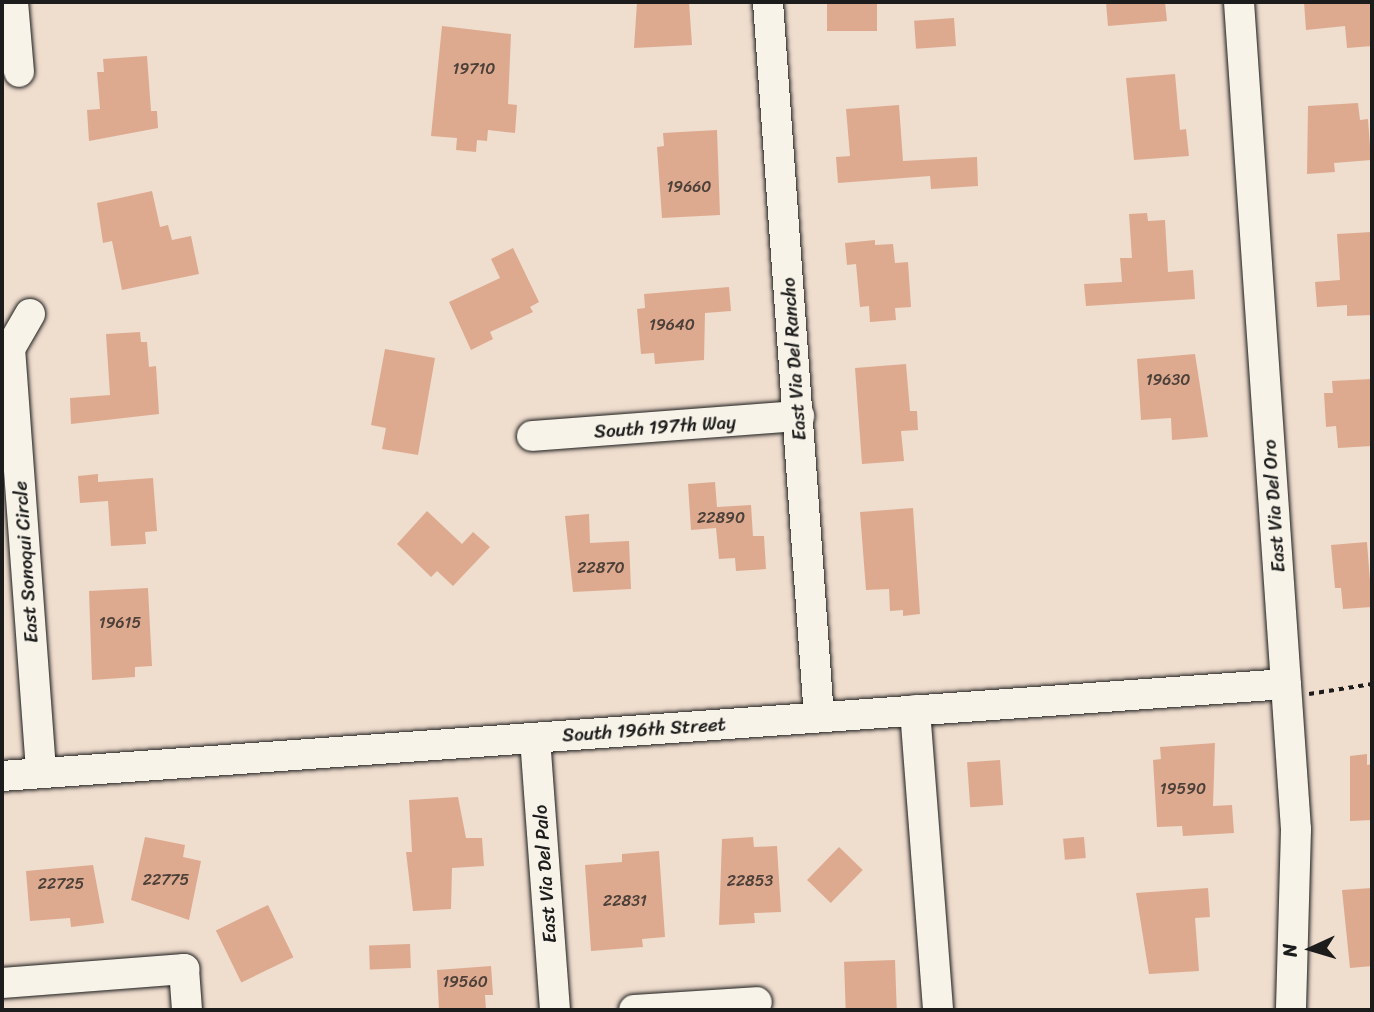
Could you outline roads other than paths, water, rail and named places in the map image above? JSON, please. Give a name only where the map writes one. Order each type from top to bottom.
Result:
[{"type":"street","points":[[13,2],[19,72]]},
{"type":"street","name":"East Via Del Rancho","points":[[768,2],[819,717]]},
{"type":"street","name":"East Via Del Oro","points":[[1239,2],[1296,828],[1291,1010]]},
{"type":"street","name":"East Sonoqui Circle","points":[[30,314],[10,348],[41,773]]},
{"type":"street","name":"South 197th Way","points":[[532,436],[799,416]]},
{"type":"street","name":"South 196th Street","points":[[2,776],[915,710],[1286,690]]},
{"type":"street","points":[[915,710],[939,1010]]},
{"type":"street","name":"East Via Del Palo","points":[[534,738],[555,1010]]},
{"type":"street","points":[[2,983],[184,969],[187,1010]]},
{"type":"street","points":[[634,1010],[758,1002]]}]
